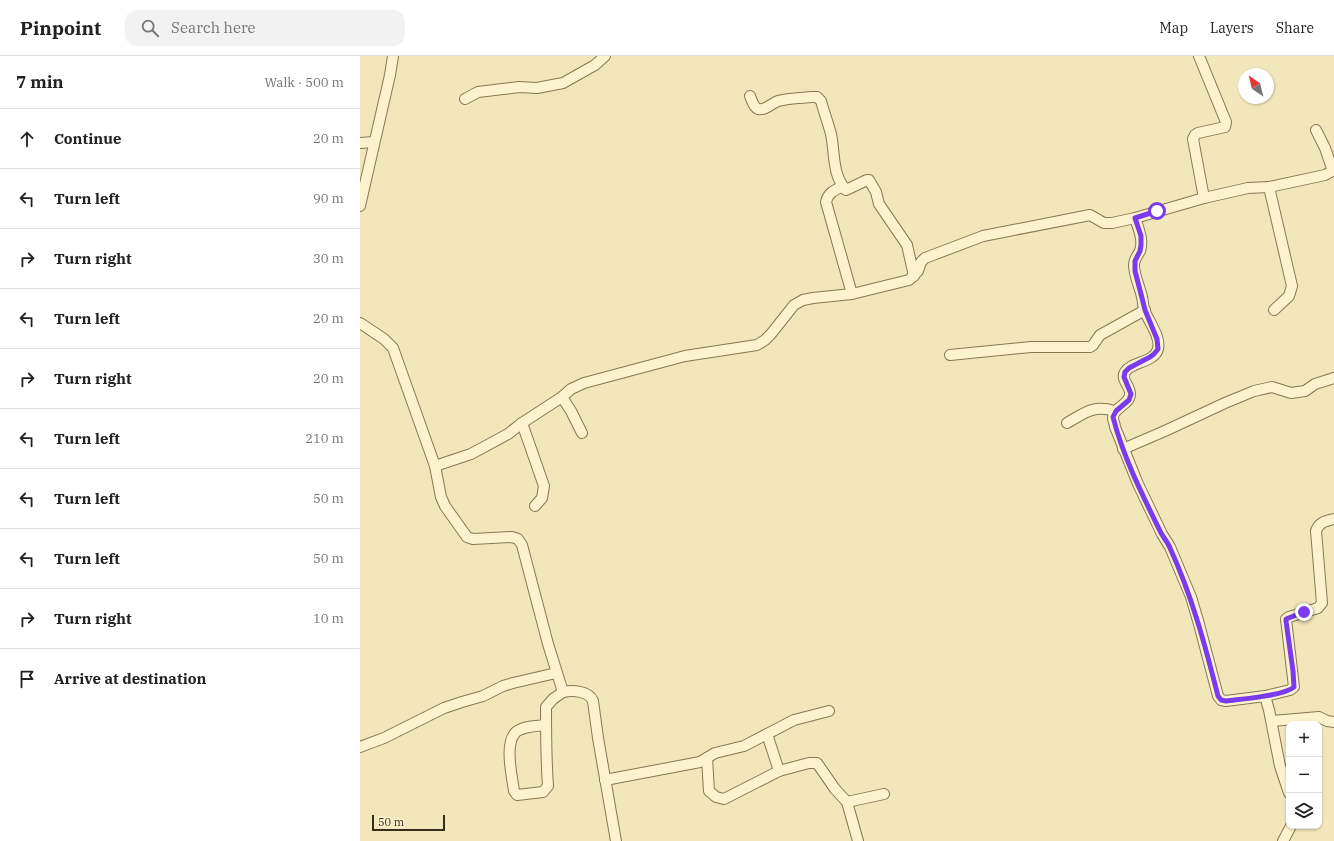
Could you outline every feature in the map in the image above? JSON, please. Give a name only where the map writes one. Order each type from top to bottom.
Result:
[{"type":"street","points":[[360,206],[393,56]]},
{"type":"street","points":[[465,99],[478,92],[519,87],[537,88],[563,83],[595,65],[605,56]]},
{"type":"street","points":[[1199,56],[1226,122],[1225,127],[1198,133],[1193,139],[1204,198]]},
{"type":"street","points":[[750,96],[754,106],[757,109],[767,108],[777,101],[817,97],[821,101],[831,134],[835,169],[842,187],[846,190],[869,180],[876,192],[879,204],[907,245],[914,276]]},
{"type":"street","points":[[435,466],[471,454],[508,434],[562,397],[571,389],[584,383],[685,356],[757,345],[766,340],[794,305],[803,300],[852,294],[908,280],[918,271],[920,262],[925,258],[983,236],[1090,215],[1104,223],[1109,224],[1204,198],[1248,188],[1269,187],[1325,175],[1334,170],[1326,148],[1316,130]]},
{"type":"street","points":[[360,143],[374,142]]},
{"type":"street","points":[[842,187],[834,190],[827,196],[826,202],[852,294]]},
{"type":"street","points":[[1269,187],[1292,286],[1289,296],[1274,310]]},
{"type":"street","points":[[1135,218],[1141,236],[1141,245],[1134,264],[1145,310],[1157,339],[1158,349],[1150,357],[1129,368],[1125,372],[1124,377],[1131,394],[1129,400],[1116,411],[1113,417],[1123,448],[1138,484],[1162,534],[1170,547],[1191,597],[1218,696],[1221,700],[1226,701],[1265,696],[1290,690],[1294,687],[1286,619],[1321,606],[1322,602],[1316,531],[1317,526],[1321,523],[1334,519]]},
{"type":"street","points":[[950,355],[1031,347],[1090,347],[1093,346],[1100,334],[1145,310]]},
{"type":"street","points":[[360,323],[384,339],[392,348],[435,466],[441,497],[445,506],[467,537],[473,539],[512,537],[518,539],[522,545],[548,644],[563,692]]},
{"type":"street","points":[[1123,448],[1254,391],[1272,386],[1291,393],[1305,391],[1315,384],[1334,378]]},
{"type":"street","points":[[562,397],[571,411],[582,434]]},
{"type":"street","points":[[1066,423],[1096,408],[1116,411]]},
{"type":"street","points":[[522,423],[544,486],[542,498],[535,506]]},
{"type":"street","points":[[360,747],[384,738],[450,706],[483,696],[503,686],[556,672]]},
{"type":"street","points":[[546,725],[527,727],[516,732],[510,740],[514,791],[518,795],[543,792],[546,790],[548,786],[546,707],[553,698],[563,692],[587,694],[591,696],[593,701],[616,841]]},
{"type":"street","points":[[1265,696],[1272,721],[1280,766],[1286,784]]},
{"type":"street","points":[[605,780],[700,762],[723,750],[744,746],[794,720],[829,711]]},
{"type":"street","points":[[1272,721],[1319,718],[1334,722]]},
{"type":"street","points":[[767,734],[779,771]]},
{"type":"street","points":[[707,758],[709,791],[716,797],[724,799],[779,771],[809,763],[817,763],[835,790],[847,802],[858,841]]},
{"type":"street","points":[[847,802],[884,794]]},
{"type":"street","points":[[1283,841],[1289,829]]},
{"type":"route","points":[[1157,211],[1135,218],[1141,236],[1141,245],[1134,264],[1145,310],[1157,339],[1158,349],[1150,357],[1129,368],[1125,372],[1124,377],[1131,394],[1129,400],[1116,411],[1113,417],[1115,427],[1138,484],[1162,534],[1170,547],[1191,597],[1218,696],[1221,700],[1226,701],[1265,696],[1290,690],[1294,687],[1286,619],[1304,612]]}]
